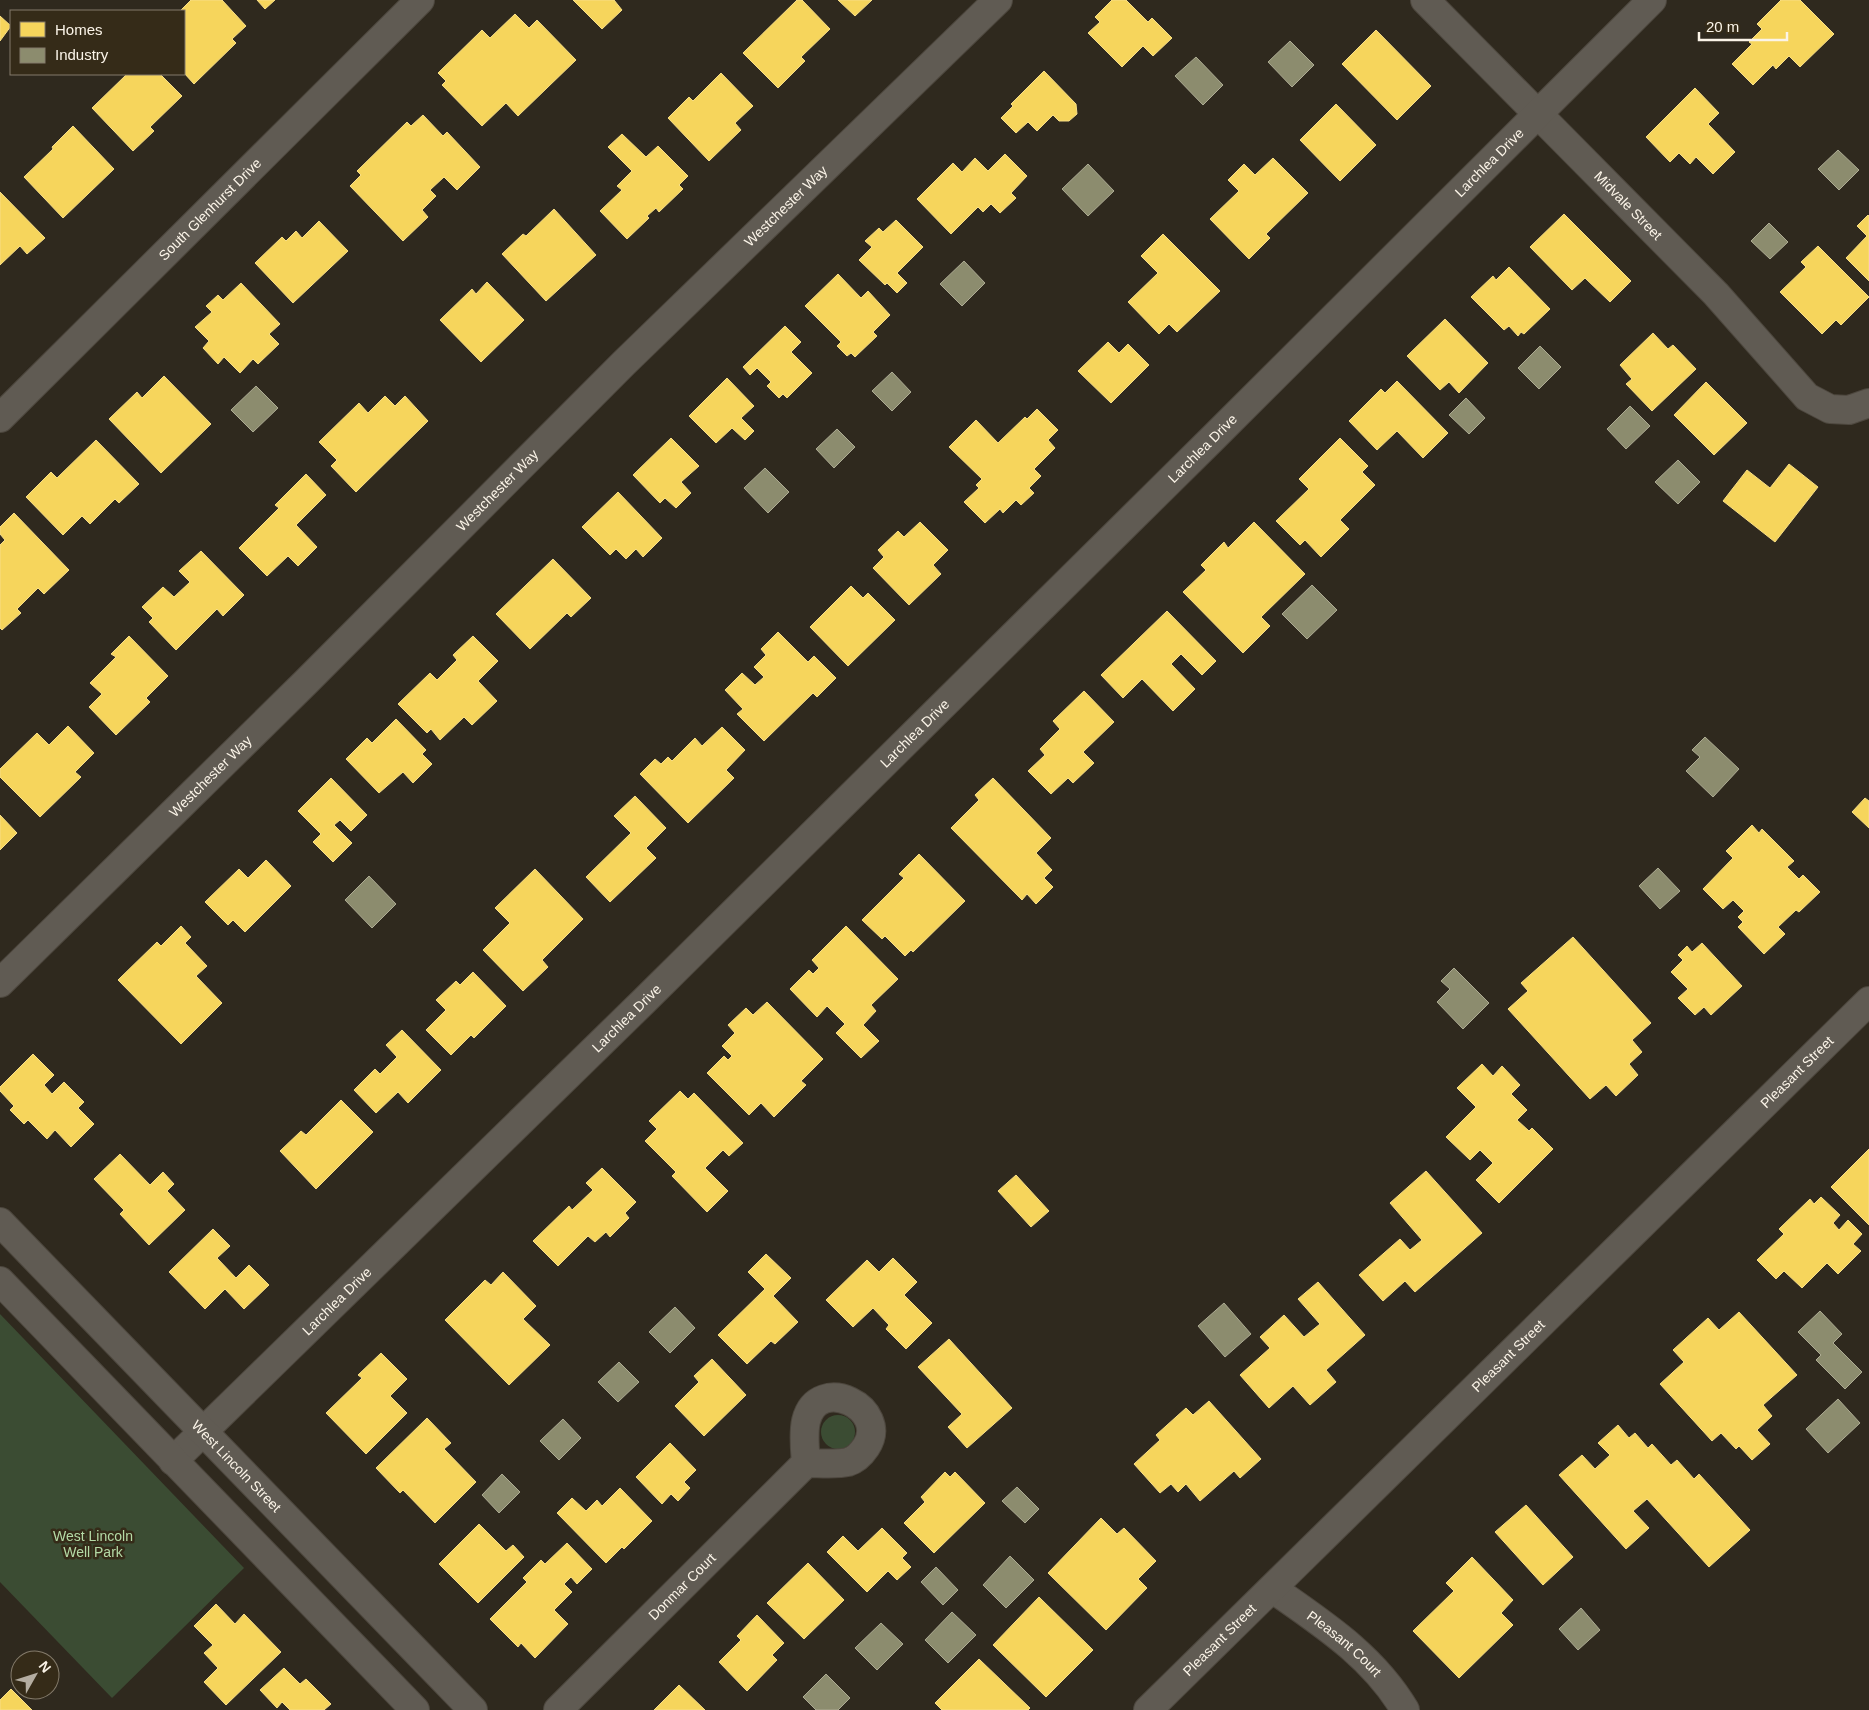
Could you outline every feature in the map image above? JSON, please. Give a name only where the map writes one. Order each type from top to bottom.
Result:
[{"type":"street","name":"South Glenhurst Drive","points":[[0,418],[420,0]]},
{"type":"street","name":"Westchester Way","points":[[0,982],[286,702],[624,363],[998,0]]},
{"type":"street","name":"Midvale Street","points":[[1425,0],[1716,294],[1807,397],[1830,409],[1849,410],[1869,402]]},
{"type":"street","name":"Larchlea Drive","points":[[173,1461],[652,993],[1652,0]]},
{"type":"street","name":"Pleasant Street","points":[[1148,1710],[1869,1001]]},
{"type":"street","name":"West Lincoln Street","points":[[0,1222],[473,1710]]},
{"type":"street","points":[[0,1281],[415,1710]]},
{"type":"street","name":"Donmar Court","points":[[558,1710],[806,1463]]},
{"type":"street","name":"Pleasant Court","points":[[1273,1589],[1342,1637],[1364,1658],[1396,1694],[1405,1710]]},
{"type":"green space","name":"West Lincoln Well Park","points":[[0,1314],[244,1568],[112,1698],[0,1582]]},
{"type":"green space","points":[[838,1415],[850,1420],[855,1432],[850,1444],[838,1449],[826,1444],[821,1432],[826,1420]]},
{"type":"building: Homes","points":[[191,0],[222,0],[246,26],[232,39],[236,43],[194,84],[185,74],[185,10],[181,10]]},
{"type":"building: Homes","points":[[257,0],[275,0],[265,9]]},
{"type":"building: Homes","points":[[573,0],[614,0],[622,10],[602,29]]},
{"type":"building: Homes","points":[[797,0],[802,0],[830,29],[801,57],[805,61],[778,88],[743,53]]},
{"type":"building: Homes","points":[[838,0],[872,0],[855,16]]},
{"type":"building: Homes","points":[[1112,0],[1126,0],[1148,22],[1152,18],[1172,38],[1153,56],[1143,46],[1122,67],[1088,33],[1100,22],[1095,17]]},
{"type":"building: Homes","points":[[1781,0],[1800,0],[1834,34],[1800,67],[1789,56],[1776,69],[1773,65],[1753,85],[1732,64],[1752,44],[1749,42],[1762,29],[1757,24]]},
{"type":"building: Homes","points":[[515,14],[529,28],[537,20],[576,60],[518,116],[506,103],[482,126],[442,85],[446,81],[438,73],[482,30],[490,38]]},
{"type":"building: Homes","points":[[0,16],[10,25],[10,27],[0,41]]},
{"type":"building: Homes","points":[[1376,30],[1431,86],[1397,120],[1342,64]]},
{"type":"building: Homes","points":[[1044,71],[1076,104],[1077,114],[1069,121],[1059,121],[1053,115],[1037,131],[1028,122],[1016,133],[1001,118],[1013,106],[1011,104]]},
{"type":"building: Homes","points":[[721,73],[753,106],[735,123],[741,130],[709,161],[668,118],[689,97],[693,101]]},
{"type":"building: Homes","points":[[126,75],[161,75],[182,96],[150,127],[154,131],[133,151],[92,108]]},
{"type":"building: Homes","points":[[1695,88],[1719,113],[1708,124],[1735,152],[1713,174],[1696,157],[1690,164],[1679,153],[1670,162],[1646,137]]},
{"type":"building: Homes","points":[[1336,104],[1376,145],[1340,181],[1300,140]]},
{"type":"building: Homes","points":[[423,115],[443,136],[447,132],[480,167],[457,190],[444,177],[430,190],[436,196],[422,210],[428,217],[403,241],[350,186],[361,175],[357,171],[407,122],[411,126]]},
{"type":"building: Homes","points":[[73,126],[114,169],[63,218],[24,177],[53,149],[52,147]]},
{"type":"building: Homes","points":[[622,134],[646,157],[658,146],[688,176],[679,185],[683,189],[659,212],[656,208],[647,216],[649,218],[627,239],[600,211],[622,190],[617,186],[632,171],[608,147]]},
{"type":"building: Homes","points":[[1005,154],[1027,176],[1011,193],[1016,198],[1000,213],[991,204],[983,212],[978,207],[951,234],[917,199],[953,163],[962,172],[975,158],[988,171]]},
{"type":"building: Homes","points":[[1273,158],[1308,193],[1266,234],[1270,238],[1249,259],[1210,219],[1239,191],[1228,180],[1244,164],[1255,175]]},
{"type":"building: Homes","points":[[0,192],[45,238],[27,254],[20,246],[0,265]]},
{"type":"building: Homes","points":[[554,209],[596,255],[546,301],[502,254],[523,234],[526,236]]},
{"type":"building: Homes","points":[[1564,214],[1631,281],[1610,302],[1585,278],[1572,290],[1530,247]]},
{"type":"building: Homes","points":[[1868,215],[1869,281],[1846,258],[1867,236],[1857,226]]},
{"type":"building: Homes","points":[[896,220],[923,247],[897,273],[907,283],[897,293],[887,283],[885,285],[859,260],[872,247],[865,241],[879,228],[883,232]]},
{"type":"building: Homes","points":[[319,221],[348,251],[293,303],[255,263],[282,237],[286,241],[296,231],[302,238]]},
{"type":"building: Homes","points":[[1163,234],[1220,291],[1177,332],[1169,324],[1159,334],[1128,302],[1158,273],[1141,256]]},
{"type":"building: Homes","points":[[1818,246],[1869,297],[1841,325],[1836,320],[1822,334],[1780,292],[1806,267],[1801,262]]},
{"type":"building: Homes","points":[[1509,267],[1550,309],[1524,334],[1521,332],[1518,336],[1509,326],[1504,330],[1471,297],[1493,276],[1496,280]]},
{"type":"building: Homes","points":[[838,274],[861,298],[868,291],[890,315],[873,332],[877,336],[855,357],[851,353],[847,356],[837,346],[841,342],[805,306]]},
{"type":"building: Homes","points":[[487,282],[524,320],[481,362],[440,320],[472,289],[476,294]]},
{"type":"building: Homes","points":[[241,283],[280,324],[269,334],[279,344],[258,364],[253,359],[240,373],[224,357],[218,364],[203,348],[209,341],[195,327],[212,312],[206,306],[218,295],[223,300]]},
{"type":"building: Homes","points":[[1445,319],[1488,363],[1459,393],[1449,382],[1440,390],[1407,356]]},
{"type":"building: Homes","points":[[785,326],[801,342],[791,352],[812,373],[787,398],[783,394],[779,398],[767,386],[771,382],[757,368],[750,375],[743,367]]},
{"type":"building: Homes","points":[[1653,333],[1668,349],[1673,345],[1696,369],[1652,411],[1626,384],[1632,379],[1620,365]]},
{"type":"building: Homes","points":[[1108,342],[1119,353],[1128,344],[1149,365],[1111,403],[1078,371]]},
{"type":"building: Homes","points":[[164,376],[211,424],[161,473],[109,419],[137,392],[142,398]]},
{"type":"building: Homes","points":[[727,378],[754,406],[741,418],[754,431],[745,440],[732,428],[716,443],[689,416]]},
{"type":"building: Homes","points":[[1397,381],[1448,433],[1423,458],[1397,431],[1377,450],[1349,421],[1381,389],[1385,393]]},
{"type":"building: Homes","points":[[1706,382],[1747,423],[1714,455],[1674,415]]},
{"type":"building: Homes","points":[[385,396],[395,406],[405,396],[428,421],[356,492],[331,466],[337,460],[319,442],[359,403],[368,413]]},
{"type":"building: Homes","points":[[1037,409],[1058,430],[1048,440],[1055,448],[1034,469],[1041,476],[1029,488],[1034,493],[1021,505],[1016,500],[1003,513],[1000,509],[985,523],[964,502],[979,488],[976,485],[982,479],[949,447],[976,420],[998,443],[1025,417],[1027,419]]},
{"type":"building: Homes","points":[[671,438],[699,466],[681,482],[691,493],[676,508],[665,498],[660,503],[633,475]]},
{"type":"building: Homes","points":[[1340,438],[1368,466],[1362,472],[1375,485],[1340,520],[1349,529],[1321,557],[1305,540],[1300,545],[1276,521],[1309,489],[1299,479]]},
{"type":"building: Homes","points":[[96,440],[139,484],[119,503],[115,499],[90,524],[82,516],[63,535],[26,497],[51,472],[57,478]]},
{"type":"building: Homes","points":[[1789,464],[1818,487],[1775,542],[1723,501],[1747,470],[1770,488]]},
{"type":"building: Homes","points":[[306,474],[326,495],[296,525],[317,547],[298,566],[288,556],[267,576],[239,548],[279,508],[275,505]]},
{"type":"building: Homes","points":[[618,492],[662,538],[643,557],[636,549],[626,559],[616,549],[610,555],[582,527]]},
{"type":"building: Homes","points":[[14,513],[69,570],[44,594],[38,588],[17,609],[21,613],[2,630],[0,628],[0,545],[5,540],[0,534],[0,527]]},
{"type":"building: Homes","points":[[920,522],[948,550],[933,565],[941,574],[909,605],[873,568],[884,557],[878,550],[898,531],[904,537]]},
{"type":"building: Homes","points":[[1254,522],[1305,574],[1261,617],[1270,626],[1243,653],[1183,592],[1206,570],[1201,565],[1224,542],[1228,548]]},
{"type":"building: Homes","points":[[201,551],[244,595],[223,616],[217,609],[176,650],[149,622],[153,618],[142,607],[163,587],[174,597],[190,582],[179,571]]},
{"type":"building: Homes","points":[[553,559],[591,598],[571,617],[567,613],[530,649],[496,614]]},
{"type":"building: Homes","points":[[851,586],[863,598],[868,593],[895,620],[848,666],[810,627]]},
{"type":"building: Homes","points":[[1167,611],[1216,661],[1202,675],[1181,654],[1171,664],[1195,689],[1173,711],[1142,679],[1123,698],[1101,675]]},
{"type":"building: Homes","points":[[778,632],[808,662],[814,656],[836,678],[817,697],[813,693],[764,741],[737,714],[743,709],[725,690],[742,673],[755,685],[764,677],[754,667],[766,655],[761,649]]},
{"type":"building: Homes","points":[[129,636],[168,676],[146,698],[150,702],[116,735],[89,707],[102,694],[90,683],[116,657],[111,654]]},
{"type":"building: Homes","points":[[473,636],[498,661],[478,681],[497,701],[472,725],[464,717],[440,740],[431,729],[427,733],[398,704],[430,673],[437,680],[457,660],[453,655]]},
{"type":"building: Homes","points":[[1084,691],[1114,722],[1083,752],[1094,763],[1073,783],[1068,778],[1051,794],[1028,771],[1045,755],[1040,749],[1060,729],[1053,721]]},
{"type":"building: Homes","points":[[396,719],[426,750],[422,754],[432,764],[413,783],[403,772],[379,793],[346,759],[367,738],[372,743]]},
{"type":"building: Homes","points":[[68,726],[94,753],[75,772],[81,777],[40,817],[0,777],[0,769],[37,733],[49,745]]},
{"type":"building: Homes","points":[[722,727],[745,750],[726,770],[734,778],[688,823],[640,774],[655,759],[661,764],[668,757],[672,761],[695,738],[702,746]]},
{"type":"building: Homes","points":[[331,778],[367,815],[351,831],[340,820],[334,825],[352,843],[333,862],[313,842],[321,834],[298,811]]},
{"type":"building: Homes","points":[[993,778],[1051,838],[1036,853],[1052,870],[1044,878],[1053,887],[1036,904],[1027,894],[1022,900],[951,828],[979,800],[975,795]]},
{"type":"building: Homes","points":[[635,796],[666,828],[646,848],[656,858],[610,902],[586,877],[631,833],[614,816]]},
{"type":"building: Homes","points":[[1865,798],[1869,801],[1869,828],[1852,812]]},
{"type":"building: Homes","points":[[0,815],[17,833],[0,850]]},
{"type":"building: Homes","points":[[1752,825],[1759,833],[1762,829],[1794,861],[1787,867],[1799,879],[1803,875],[1820,892],[1799,912],[1796,910],[1778,927],[1785,934],[1764,954],[1738,927],[1743,922],[1738,917],[1744,911],[1733,900],[1723,909],[1703,889],[1733,858],[1726,851]]},
{"type":"building: Homes","points":[[919,854],[965,901],[913,952],[911,950],[905,956],[885,936],[882,939],[862,920],[904,878],[899,874]]},
{"type":"building: Homes","points":[[266,860],[291,886],[245,932],[233,920],[228,925],[205,902],[239,869],[248,878]]},
{"type":"building: Homes","points":[[535,869],[583,919],[542,960],[548,967],[523,991],[483,950],[510,923],[495,908]]},
{"type":"building: Homes","points":[[181,926],[191,937],[185,943],[207,966],[196,976],[222,1003],[181,1044],[118,980],[157,942],[161,946]]},
{"type":"building: Homes","points":[[846,926],[898,979],[871,1005],[876,1011],[863,1025],[879,1041],[861,1058],[836,1033],[845,1024],[827,1006],[817,1017],[790,989],[809,970],[813,974],[819,968],[812,960]]},
{"type":"building: Homes","points":[[1573,937],[1651,1023],[1632,1040],[1642,1052],[1629,1064],[1638,1075],[1616,1096],[1606,1085],[1590,1099],[1508,1009],[1528,991],[1521,983]]},
{"type":"building: Homes","points":[[1702,943],[1742,986],[1711,1015],[1704,1007],[1695,1015],[1678,998],[1688,989],[1671,972],[1683,960],[1678,955],[1687,946],[1692,952]]},
{"type":"building: Homes","points":[[473,972],[506,1006],[474,1038],[471,1035],[451,1055],[426,1030],[446,1010],[436,1000],[456,981],[460,985]]},
{"type":"building: Homes","points":[[767,1002],[823,1059],[801,1081],[806,1085],[774,1117],[761,1103],[749,1115],[707,1073],[724,1056],[728,1060],[732,1056],[722,1046],[735,1033],[728,1025],[746,1008],[753,1015]]},
{"type":"building: Homes","points":[[402,1030],[441,1070],[408,1103],[398,1092],[376,1113],[354,1090],[375,1069],[380,1074],[397,1057],[386,1045]]},
{"type":"building: Homes","points":[[33,1054],[54,1075],[44,1085],[52,1094],[64,1082],[84,1102],[78,1108],[94,1124],[71,1147],[55,1130],[47,1139],[28,1120],[24,1124],[10,1110],[14,1106],[0,1091],[0,1087]]},
{"type":"building: Homes","points":[[1482,1064],[1493,1076],[1502,1066],[1520,1085],[1511,1094],[1527,1110],[1517,1120],[1529,1131],[1532,1128],[1553,1149],[1499,1203],[1476,1180],[1493,1163],[1480,1150],[1470,1160],[1446,1137],[1476,1107],[1457,1088]]},
{"type":"building: Homes","points":[[680,1091],[688,1099],[694,1093],[743,1143],[729,1156],[723,1150],[705,1168],[728,1191],[707,1212],[672,1176],[676,1172],[645,1141],[657,1129],[649,1121]]},
{"type":"building: Homes","points":[[341,1100],[373,1132],[316,1189],[280,1151],[301,1131],[306,1135]]},
{"type":"building: Homes","points":[[1869,1149],[1869,1225],[1831,1187]]},
{"type":"building: Homes","points":[[120,1154],[150,1185],[163,1172],[174,1184],[167,1191],[185,1210],[149,1245],[120,1214],[124,1210],[94,1179]]},
{"type":"building: Homes","points":[[602,1168],[636,1202],[625,1213],[629,1218],[610,1237],[606,1232],[595,1242],[588,1236],[558,1266],[533,1241],[569,1206],[572,1210],[593,1190],[586,1183]]},
{"type":"building: Homes","points":[[1426,1171],[1482,1233],[1415,1292],[1405,1281],[1383,1301],[1359,1275],[1400,1239],[1410,1250],[1422,1240],[1390,1203]]},
{"type":"building: Homes","points":[[1016,1175],[1049,1211],[1031,1227],[998,1191]]},
{"type":"building: Homes","points":[[1821,1197],[1840,1215],[1833,1223],[1839,1230],[1848,1220],[1862,1234],[1853,1244],[1861,1251],[1838,1274],[1827,1263],[1802,1288],[1784,1271],[1776,1279],[1757,1260],[1784,1234],[1779,1229],[1810,1199],[1814,1204]]},
{"type":"building: Homes","points":[[213,1229],[230,1246],[217,1258],[236,1278],[249,1265],[269,1285],[244,1309],[225,1289],[205,1309],[169,1272]]},
{"type":"building: Homes","points":[[766,1254],[791,1278],[773,1296],[798,1322],[775,1344],[771,1341],[747,1364],[718,1335],[765,1289],[748,1272]]},
{"type":"building: Homes","points":[[893,1258],[917,1282],[904,1295],[932,1323],[906,1349],[886,1329],[889,1325],[873,1308],[853,1327],[826,1300],[867,1260],[879,1272]]},
{"type":"building: Homes","points":[[503,1272],[536,1306],[523,1319],[550,1345],[509,1385],[445,1320],[485,1280],[491,1285]]},
{"type":"building: Homes","points":[[1318,1282],[1365,1335],[1326,1370],[1336,1382],[1310,1405],[1293,1386],[1269,1408],[1240,1375],[1270,1348],[1260,1337],[1284,1315],[1304,1337],[1320,1324],[1298,1299]]},
{"type":"building: Homes","points":[[1739,1312],[1797,1375],[1763,1405],[1772,1416],[1757,1430],[1770,1444],[1752,1460],[1739,1446],[1736,1449],[1721,1433],[1712,1441],[1660,1384],[1684,1362],[1673,1350],[1708,1318],[1719,1330]]},
{"type":"building: Homes","points":[[949,1339],[1012,1408],[967,1448],[948,1427],[962,1414],[918,1367]]},
{"type":"building: Homes","points":[[381,1353],[407,1379],[390,1396],[407,1413],[366,1454],[326,1413],[362,1378],[358,1375]]},
{"type":"building: Homes","points":[[712,1359],[746,1395],[704,1436],[675,1406],[699,1382],[694,1376]]},
{"type":"building: Homes","points":[[1209,1401],[1261,1459],[1240,1478],[1234,1471],[1200,1501],[1186,1484],[1178,1492],[1171,1484],[1160,1493],[1134,1464],[1160,1440],[1156,1435],[1186,1408],[1193,1415]]},
{"type":"building: Homes","points":[[427,1418],[451,1443],[444,1449],[476,1482],[435,1523],[403,1490],[400,1493],[376,1468]]},
{"type":"building: Homes","points":[[1618,1425],[1629,1438],[1635,1433],[1648,1448],[1652,1444],[1671,1465],[1677,1460],[1694,1479],[1699,1474],[1750,1530],[1709,1567],[1647,1499],[1633,1511],[1649,1528],[1626,1549],[1559,1475],[1582,1455],[1595,1469],[1610,1455],[1598,1443]]},
{"type":"building: Homes","points":[[670,1443],[696,1470],[684,1482],[690,1488],[678,1501],[671,1494],[662,1504],[636,1477]]},
{"type":"building: Homes","points":[[945,1472],[950,1477],[955,1472],[985,1503],[934,1553],[904,1523],[925,1502],[921,1497]]},
{"type":"building: Homes","points":[[620,1488],[652,1521],[624,1549],[622,1547],[606,1563],[557,1513],[572,1498],[586,1511],[597,1500],[602,1506]]},
{"type":"building: Homes","points":[[1526,1505],[1573,1557],[1543,1585],[1495,1532]]},
{"type":"building: Homes","points":[[1101,1518],[1117,1534],[1124,1528],[1156,1561],[1138,1579],[1147,1588],[1106,1630],[1048,1573]]},
{"type":"building: Homes","points":[[479,1524],[506,1551],[513,1545],[524,1557],[478,1603],[439,1564]]},
{"type":"building: Homes","points":[[882,1528],[907,1553],[902,1558],[911,1567],[897,1580],[888,1571],[867,1592],[827,1552],[843,1536],[858,1551]]},
{"type":"building: Homes","points":[[567,1543],[592,1569],[577,1584],[571,1577],[564,1584],[572,1592],[554,1610],[568,1624],[535,1658],[521,1643],[518,1647],[490,1619],[527,1582],[523,1578],[541,1560],[545,1564]]},
{"type":"building: Homes","points":[[1472,1557],[1513,1600],[1501,1613],[1513,1625],[1459,1678],[1413,1631],[1454,1591],[1446,1583]]},
{"type":"building: Homes","points":[[808,1563],[844,1600],[804,1639],[767,1603]]},
{"type":"building: Homes","points":[[1039,1597],[1093,1650],[1046,1697],[993,1645]]},
{"type":"building: Homes","points":[[216,1604],[235,1624],[244,1614],[281,1652],[226,1705],[204,1682],[218,1668],[204,1653],[213,1645],[194,1626]]},
{"type":"building: Homes","points":[[757,1615],[784,1643],[772,1655],[777,1660],[747,1691],[719,1662],[741,1640],[737,1636]]},
{"type":"building: Homes","points":[[979,1659],[1030,1708],[1028,1710],[942,1710],[935,1703]]},
{"type":"building: Homes","points":[[284,1668],[300,1684],[306,1679],[331,1704],[324,1710],[290,1710],[282,1702],[277,1708],[260,1690]]},
{"type":"building: Homes","points":[[679,1685],[705,1710],[654,1710]]},
{"type":"building: Homes","points":[[10,1690],[10,1700],[22,1700],[32,1710],[0,1710],[0,1700]]},
{"type":"building: Industry","points":[[1290,41],[1314,65],[1292,87],[1268,62]]},
{"type":"building: Industry","points":[[1196,57],[1223,85],[1203,105],[1175,76]]},
{"type":"building: Industry","points":[[1838,150],[1859,170],[1839,190],[1818,169]]},
{"type":"building: Industry","points":[[1088,164],[1114,191],[1088,216],[1062,189]]},
{"type":"building: Industry","points":[[1769,223],[1788,242],[1770,259],[1751,241]]},
{"type":"building: Industry","points":[[964,261],[985,283],[962,306],[940,284]]},
{"type":"building: Industry","points":[[1540,346],[1561,367],[1539,389],[1518,368]]},
{"type":"building: Industry","points":[[892,372],[911,392],[892,411],[872,391]]},
{"type":"building: Industry","points":[[256,386],[278,408],[253,432],[231,410]]},
{"type":"building: Industry","points":[[1466,398],[1485,418],[1469,434],[1449,415]]},
{"type":"building: Industry","points":[[1630,406],[1650,426],[1626,449],[1607,429]]},
{"type":"building: Industry","points":[[837,429],[855,447],[834,468],[816,449]]},
{"type":"building: Industry","points":[[1678,460],[1700,482],[1678,504],[1655,482]]},
{"type":"building: Industry","points":[[765,468],[789,492],[768,513],[744,488]]},
{"type":"building: Industry","points":[[1312,585],[1337,610],[1307,639],[1282,614]]},
{"type":"building: Industry","points":[[1705,737],[1739,769],[1713,797],[1686,771],[1700,757],[1692,750]]},
{"type":"building: Industry","points":[[1658,868],[1680,891],[1660,909],[1639,886]]},
{"type":"building: Industry","points":[[369,876],[396,904],[372,928],[345,900]]},
{"type":"building: Industry","points":[[1454,968],[1489,1003],[1463,1029],[1437,1002],[1450,989],[1441,981]]},
{"type":"building: Industry","points":[[1224,1303],[1251,1334],[1225,1357],[1198,1326]]},
{"type":"building: Industry","points":[[675,1307],[695,1328],[670,1353],[649,1332]]},
{"type":"building: Industry","points":[[1820,1311],[1842,1334],[1833,1343],[1862,1372],[1845,1389],[1816,1360],[1821,1355],[1798,1332]]},
{"type":"building: Industry","points":[[619,1362],[639,1382],[618,1402],[598,1382]]},
{"type":"building: Industry","points":[[1838,1399],[1860,1423],[1828,1453],[1806,1429]]},
{"type":"building: Industry","points":[[563,1419],[581,1438],[559,1460],[540,1441]]},
{"type":"building: Industry","points":[[502,1474],[520,1492],[499,1513],[482,1495]]},
{"type":"building: Industry","points":[[1017,1487],[1039,1509],[1025,1523],[1002,1501]]},
{"type":"building: Industry","points":[[1010,1556],[1034,1580],[1006,1608],[983,1585]]},
{"type":"building: Industry","points":[[936,1567],[958,1590],[943,1605],[921,1582]]},
{"type":"building: Industry","points":[[1581,1608],[1600,1630],[1578,1650],[1559,1629]]},
{"type":"building: Industry","points":[[952,1612],[976,1635],[948,1663],[925,1640]]},
{"type":"building: Industry","points":[[881,1623],[903,1644],[877,1670],[855,1648]]},
{"type":"building: Industry","points":[[826,1674],[850,1698],[838,1710],[816,1710],[803,1697]]}]
